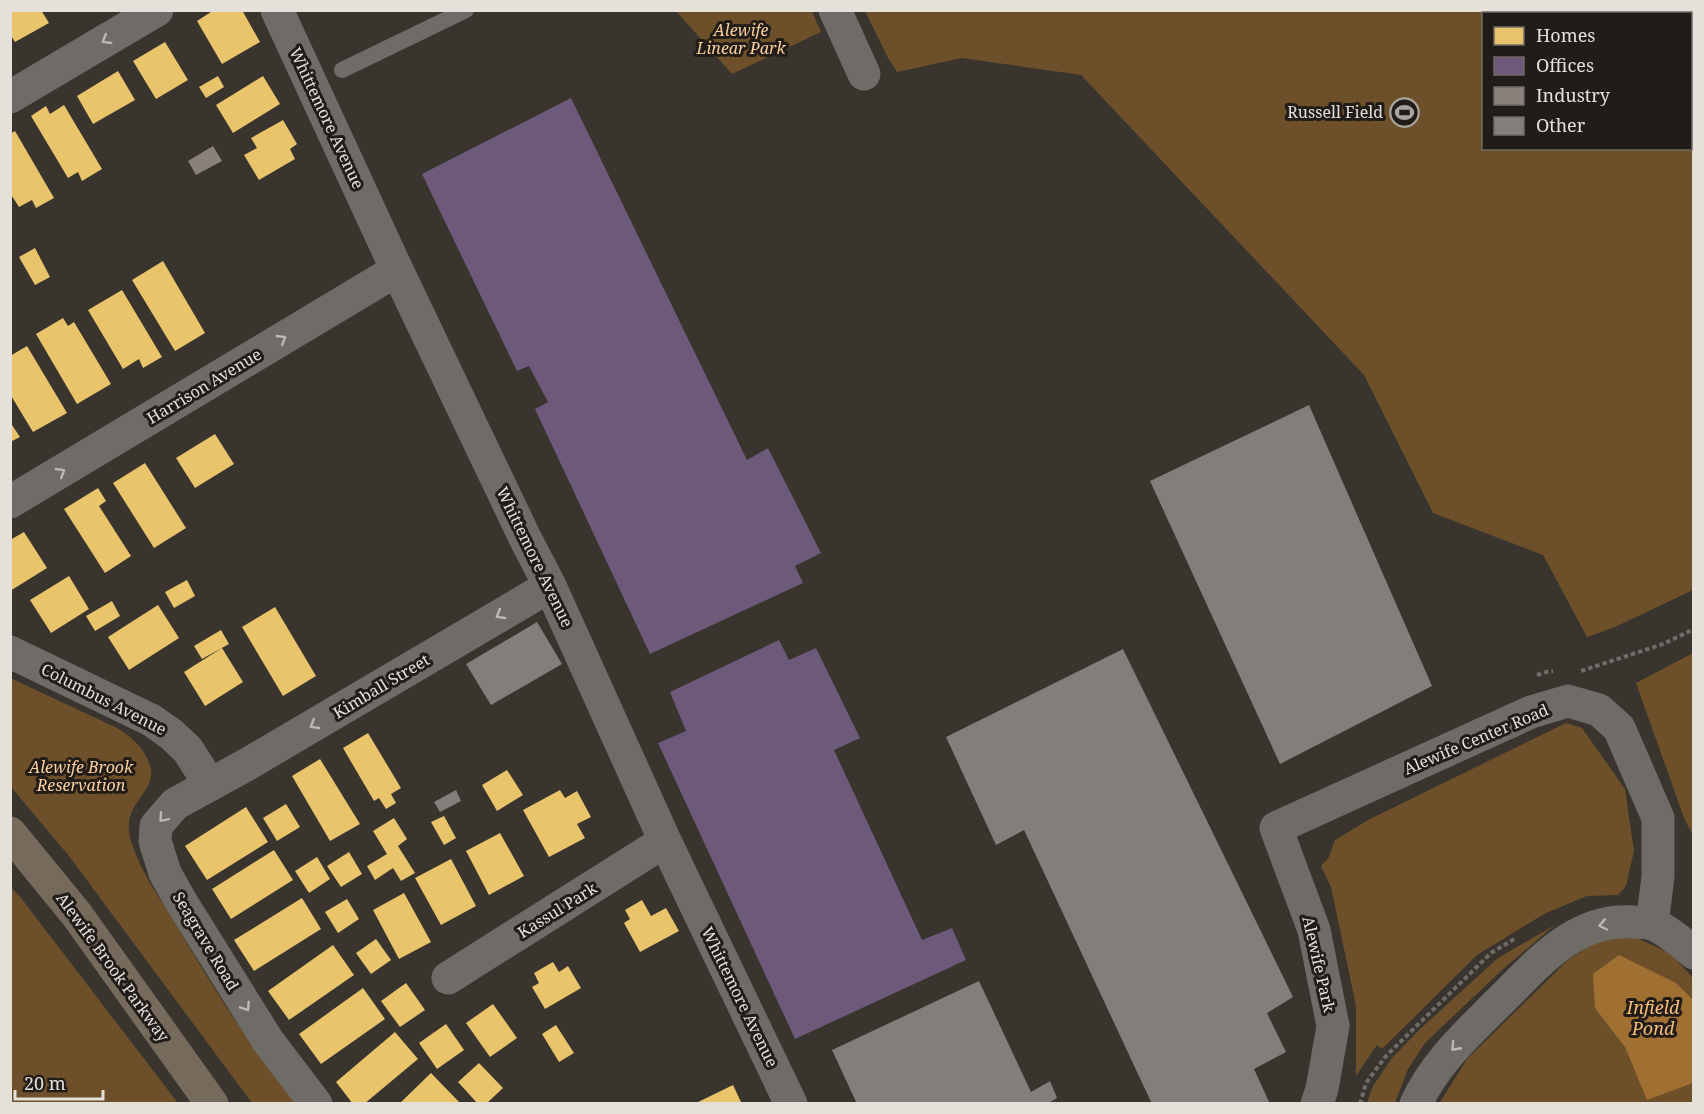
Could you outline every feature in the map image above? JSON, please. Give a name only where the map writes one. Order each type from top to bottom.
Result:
[{"type":"highway","name":"Alewife Brook Parkway","points":[[10,833],[82,922],[212,1104]]},
{"type":"street","points":[[10,97],[157,10]]},
{"type":"street","name":"Whittemore Avenue","points":[[277,10],[397,270],[526,540],[550,585],[665,841],[791,1104]]},
{"type":"street","points":[[835,10],[864,74]]},
{"type":"street","name":"Harrison Avenue","points":[[10,502],[397,270]]},
{"type":"street","name":"Kimball Street","points":[[210,784],[550,585]]},
{"type":"street","name":"Columbus Avenue","points":[[10,652],[151,720],[188,750],[210,784]]},
{"type":"street","name":"Alewife Center Road","points":[[1276,828],[1531,712],[1568,701],[1599,710],[1619,728],[1658,818],[1658,877],[1652,924]]},
{"type":"street","name":"Seagrave Road","points":[[210,784],[175,804],[156,826],[154,841],[165,873],[221,968],[268,1041],[316,1104]]},
{"type":"street","name":"Alewife Park","points":[[1276,828],[1314,930],[1333,1026],[1322,1089],[1317,1104]]},
{"type":"street","name":"Kassul Park","points":[[448,978],[665,841]]},
{"type":"street","points":[[1416,1104],[1425,1085],[1450,1052],[1551,951],[1572,936],[1600,924],[1624,921],[1652,924],[1694,953]]},
{"type":"lane","points":[[342,70],[466,10]]},
{"type":"path","points":[[1575,671],[1585,671],[1664,644],[1694,629]]},
{"type":"path","points":[[1536,676],[1555,671]]},
{"type":"green space","name":"Alewife Linear Park","points":[[676,11],[812,11],[821,32],[732,74]]},
{"type":"green space","points":[[865,11],[1693,11],[1693,590],[1615,627],[1587,637],[1543,555],[1433,513],[1364,375],[1081,75],[962,58],[897,72]]},
{"type":"green space","points":[[1693,653],[1693,836],[1684,818],[1636,683]]},
{"type":"green space","name":"Alewife Brook Reservation","points":[[10,678],[115,727],[141,748],[151,770],[146,789],[131,815],[129,827],[135,852],[151,884],[218,994],[263,1061],[296,1103],[252,1103],[69,856],[11,787]]},
{"type":"green space","points":[[1566,723],[1582,728],[1625,789],[1634,851],[1626,886],[1618,895],[1587,896],[1544,914],[1477,955],[1382,1049],[1377,1045],[1356,1076],[1356,1006],[1331,887],[1321,866],[1329,857],[1335,840],[1370,819]]},
{"type":"green space","points":[[10,886],[21,898],[178,1103],[11,1103]]},
{"type":"green space","points":[[1555,925],[1502,970],[1425,1043],[1408,1069],[1395,1103],[1367,1103],[1373,1086],[1391,1059],[1419,1030],[1498,958]]},
{"type":"green space","points":[[1632,936],[1670,953],[1693,978],[1693,1103],[1439,1104],[1467,1059],[1568,960],[1597,941]]},
{"type":"water","name":"Infield Pond","points":[[1619,955],[1676,983],[1693,1000],[1693,1083],[1647,1100],[1625,1047],[1595,1008],[1593,974]]},
{"type":"building: Homes","points":[[10,10],[41,10],[49,23],[15,42],[10,34]]},
{"type":"building: Homes","points":[[214,10],[242,10],[260,42],[222,64],[197,21]]},
{"type":"building: Homes","points":[[165,42],[188,80],[156,99],[133,61]]},
{"type":"building: Homes","points":[[118,71],[135,100],[93,124],[77,96]]},
{"type":"building: Homes","points":[[218,76],[224,87],[206,98],[199,87]]},
{"type":"building: Homes","points":[[263,76],[280,104],[233,133],[216,105]]},
{"type":"building: Homes","points":[[64,105],[102,169],[82,181],[78,172],[68,178],[31,116],[46,106],[50,114]]},
{"type":"building: Homes","points":[[283,120],[297,144],[290,149],[295,159],[259,180],[244,155],[257,148],[251,138]]},
{"type":"building: Homes","points":[[15,131],[54,198],[36,208],[32,200],[19,207],[10,193],[10,134]]},
{"type":"building: Homes","points":[[35,248],[50,277],[35,285],[19,257]]},
{"type":"building: Homes","points":[[163,261],[205,333],[175,351],[132,280]]},
{"type":"building: Homes","points":[[122,290],[162,357],[143,368],[139,359],[123,369],[88,310]]},
{"type":"building: Homes","points":[[63,318],[68,326],[74,322],[111,384],[77,404],[36,334]]},
{"type":"building: Homes","points":[[27,346],[67,413],[33,432],[10,394],[10,356]]},
{"type":"building: Homes","points":[[10,422],[20,437],[10,442]]},
{"type":"building: Homes","points":[[215,434],[234,464],[195,488],[176,458]]},
{"type":"building: Homes","points":[[145,463],[186,528],[154,548],[113,483]]},
{"type":"building: Homes","points":[[98,488],[106,501],[99,506],[131,556],[105,573],[64,509]]},
{"type":"building: Homes","points":[[24,532],[47,568],[10,591],[10,540]]},
{"type":"building: Homes","points":[[69,576],[89,609],[51,633],[30,600]]},
{"type":"building: Homes","points":[[187,580],[195,596],[174,608],[165,592]]},
{"type":"building: Homes","points":[[112,601],[120,616],[95,631],[86,616]]},
{"type":"building: Homes","points":[[158,605],[179,638],[129,670],[108,637]]},
{"type":"building: Homes","points":[[275,607],[316,676],[283,696],[242,627]]},
{"type":"building: Homes","points":[[221,630],[229,644],[202,659],[194,646]]},
{"type":"building: Homes","points":[[222,648],[243,682],[205,706],[184,672]]},
{"type":"building: Homes","points":[[368,733],[401,788],[391,794],[396,803],[386,809],[379,798],[374,801],[343,748]]},
{"type":"building: Homes","points":[[320,759],[360,824],[330,841],[292,776]]},
{"type":"building: Homes","points":[[507,770],[523,795],[497,811],[482,785]]},
{"type":"building: Homes","points":[[560,790],[565,798],[577,791],[591,817],[577,824],[585,838],[549,857],[523,810]]},
{"type":"building: Homes","points":[[286,804],[300,827],[277,841],[263,818]]},
{"type":"building: Homes","points":[[246,807],[268,842],[207,880],[185,846]]},
{"type":"building: Homes","points":[[444,816],[456,838],[444,845],[431,822]]},
{"type":"building: Homes","points":[[394,818],[407,839],[398,846],[415,873],[401,881],[393,868],[375,880],[367,866],[387,854],[373,831]]},
{"type":"building: Homes","points":[[500,833],[524,876],[489,895],[466,851]]},
{"type":"building: Homes","points":[[274,850],[293,880],[231,919],[212,889]]},
{"type":"building: Homes","points":[[349,852],[362,874],[341,887],[327,866]]},
{"type":"building: Homes","points":[[317,857],[330,879],[309,893],[295,871]]},
{"type":"building: Homes","points":[[451,859],[476,906],[441,925],[415,878]]},
{"type":"building: Homes","points":[[404,893],[431,942],[399,959],[373,910]]},
{"type":"building: Homes","points":[[302,898],[321,929],[254,971],[234,940]]},
{"type":"building: Homes","points":[[347,899],[359,919],[338,933],[325,912]]},
{"type":"building: Homes","points":[[642,900],[651,916],[666,908],[679,931],[640,952],[624,923],[630,919],[625,910]]},
{"type":"building: Homes","points":[[376,939],[391,960],[371,974],[356,953]]},
{"type":"building: Homes","points":[[333,945],[354,975],[289,1020],[268,991]]},
{"type":"building: Homes","points":[[553,962],[559,972],[568,966],[581,988],[545,1009],[532,987],[539,983],[534,973]]},
{"type":"building: Homes","points":[[406,983],[425,1010],[400,1027],[381,1001]]},
{"type":"building: Homes","points":[[363,988],[385,1019],[321,1064],[299,1034]]},
{"type":"building: Homes","points":[[493,1004],[517,1038],[490,1057],[466,1023]]},
{"type":"building: Homes","points":[[446,1024],[464,1050],[437,1069],[419,1043]]},
{"type":"building: Homes","points":[[556,1025],[574,1053],[559,1062],[542,1034]]},
{"type":"building: Homes","points":[[395,1032],[418,1059],[364,1104],[353,1104],[336,1082]]},
{"type":"building: Homes","points":[[479,1063],[503,1088],[486,1104],[478,1104],[458,1082]]},
{"type":"building: Homes","points":[[431,1073],[461,1104],[399,1104]]},
{"type":"building: Homes","points":[[733,1085],[742,1104],[694,1104]]},
{"type":"building: Offices","points":[[571,98],[747,460],[768,448],[821,553],[795,566],[803,583],[650,654],[535,409],[548,402],[529,366],[517,371],[422,174]]},
{"type":"building: Offices","points":[[779,640],[789,660],[816,648],[860,738],[834,750],[922,940],[952,928],[966,960],[795,1039],[658,743],[686,731],[670,692]]},
{"type":"building: Industry","points":[[213,146],[222,161],[196,175],[188,161]]},
{"type":"building: Other","points":[[1309,405],[1432,686],[1280,764],[1150,481]]},
{"type":"building: Other","points":[[537,622],[562,664],[491,705],[466,664]]},
{"type":"building: Other","points":[[1123,649],[1293,997],[1267,1013],[1286,1052],[1254,1069],[1270,1104],[1152,1104],[1024,830],[996,845],[946,737]]},
{"type":"building: Other","points":[[456,790],[461,801],[440,812],[434,802]]},
{"type":"building: Other","points":[[979,981],[1031,1092],[1050,1081],[1057,1098],[1047,1104],[857,1104],[832,1050]]},
{"type":"place","name":"Russell Field","points":[[1404,112]]}]
